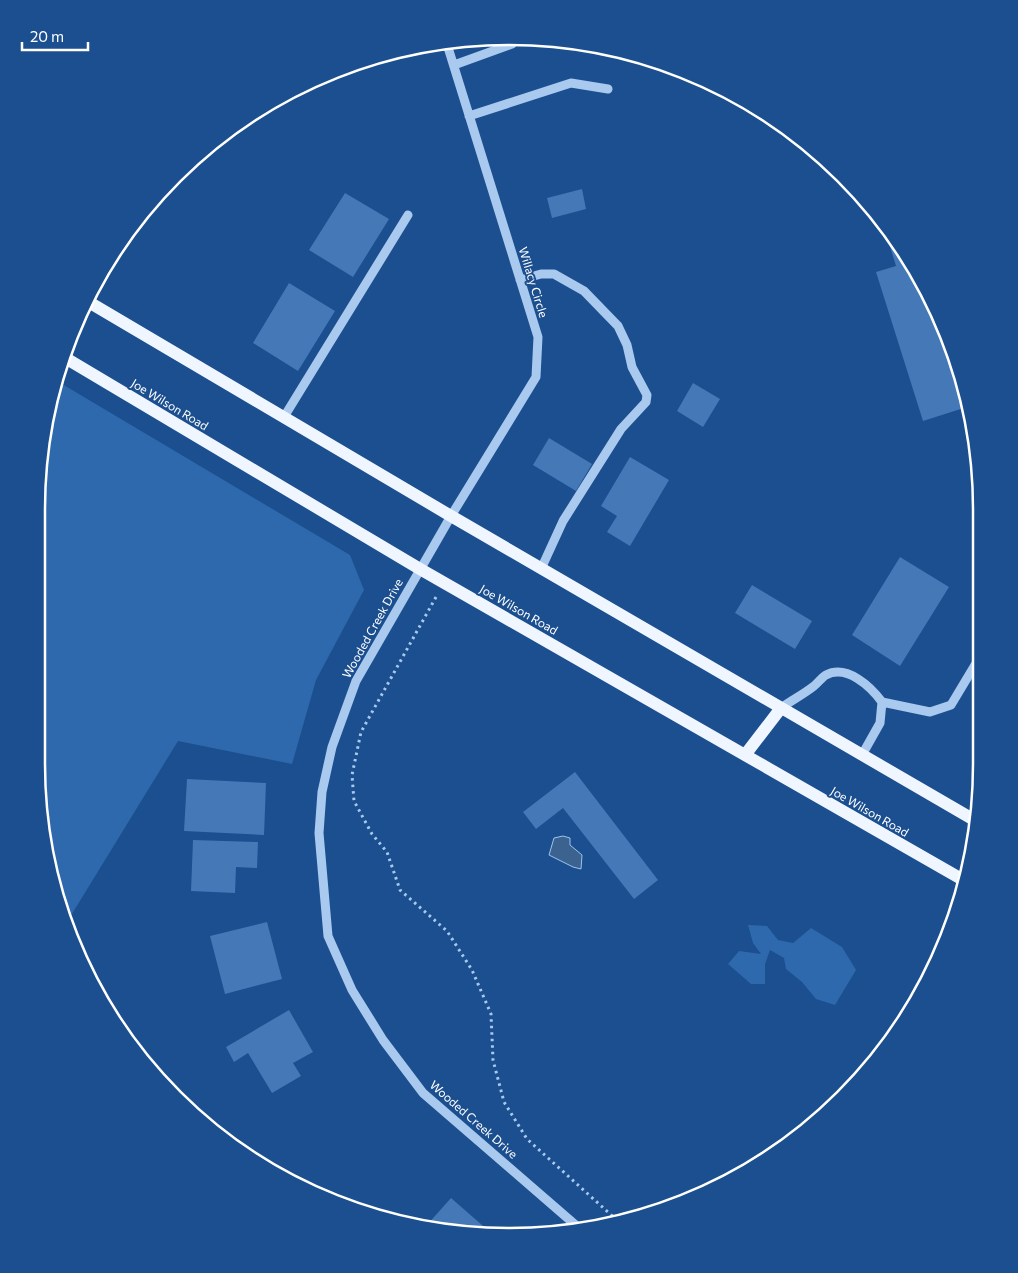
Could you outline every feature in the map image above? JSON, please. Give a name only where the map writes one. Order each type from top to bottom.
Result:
[{"type":"main road","points":[[93,304],[541,569],[970,818]]},
{"type":"main road","name":"Joe Wilson Road","points":[[70,361],[420,569],[959,877]]},
{"type":"main road","points":[[745,755],[781,708]]},
{"type":"street","points":[[454,65],[509,45]]},
{"type":"street","name":"Willacy Circle","points":[[420,569],[536,377],[538,337],[449,49]]},
{"type":"street","points":[[469,116],[571,83],[608,89]]},
{"type":"street","points":[[284,416],[408,215]]},
{"type":"street","points":[[520,280],[541,274],[554,274],[584,290],[618,326],[627,345],[632,367],[647,395],[646,402],[621,429],[563,521],[541,569]]},
{"type":"street","name":"Wooded Creek Drive","points":[[420,569],[356,682],[332,747],[322,792],[319,833],[328,936],[352,990],[383,1040],[423,1093],[574,1223]]},
{"type":"street","points":[[882,702],[930,712],[951,705],[973,668]]},
{"type":"street","points":[[781,708],[813,687],[826,675],[843,673],[861,680],[874,691],[882,702],[880,723],[862,755]]},
{"type":"path","points":[[444,582],[361,732],[352,775],[354,801],[372,834],[388,852],[400,890],[447,931],[472,970],[491,1014],[493,1060],[504,1102],[527,1139],[612,1216]]},
{"type":"shaded area","points":[[62,384],[350,555],[364,590],[316,680],[292,764],[178,741],[71,916],[54,855],[49,825],[45,764],[46,479],[54,418]]},
{"type":"shaded area","points":[[563,836],[570,838],[570,845],[582,855],[581,869],[549,855],[554,838]]},
{"type":"shaded area","points":[[748,925],[767,926],[778,940],[793,943],[811,928],[842,947],[856,970],[835,1005],[816,999],[802,982],[786,969],[784,958],[770,950],[765,964],[765,984],[751,984],[728,964],[739,951],[761,954],[753,943]]},
{"type":"building","points":[[582,189],[586,209],[552,218],[547,198]]},
{"type":"building","points":[[345,193],[389,219],[353,277],[309,250]]},
{"type":"building","points":[[889,243],[911,277],[938,331],[962,409],[923,421],[876,272],[896,266]]},
{"type":"building","points":[[289,283],[335,311],[298,371],[253,343]]},
{"type":"building","points":[[693,383],[720,399],[703,427],[677,411]]},
{"type":"building","points":[[549,438],[592,464],[576,491],[533,465]]},
{"type":"building","points":[[630,457],[669,480],[630,546],[607,532],[617,516],[601,506]]},
{"type":"building","points":[[900,557],[949,587],[900,666],[852,635]]},
{"type":"building","points":[[752,585],[812,621],[795,649],[735,613]]},
{"type":"building","points":[[575,772],[658,880],[634,899],[563,808],[536,829],[523,812]]},
{"type":"building","points":[[187,779],[266,783],[264,835],[184,831]]},
{"type":"building","points":[[193,840],[258,842],[257,868],[236,867],[235,893],[191,891]]},
{"type":"building","points":[[267,922],[282,979],[225,994],[210,936]]},
{"type":"building","points":[[289,1010],[313,1052],[293,1063],[301,1076],[272,1093],[248,1053],[234,1062],[226,1047]]},
{"type":"building","points":[[451,1198],[484,1227],[448,1224],[430,1221]]}]
